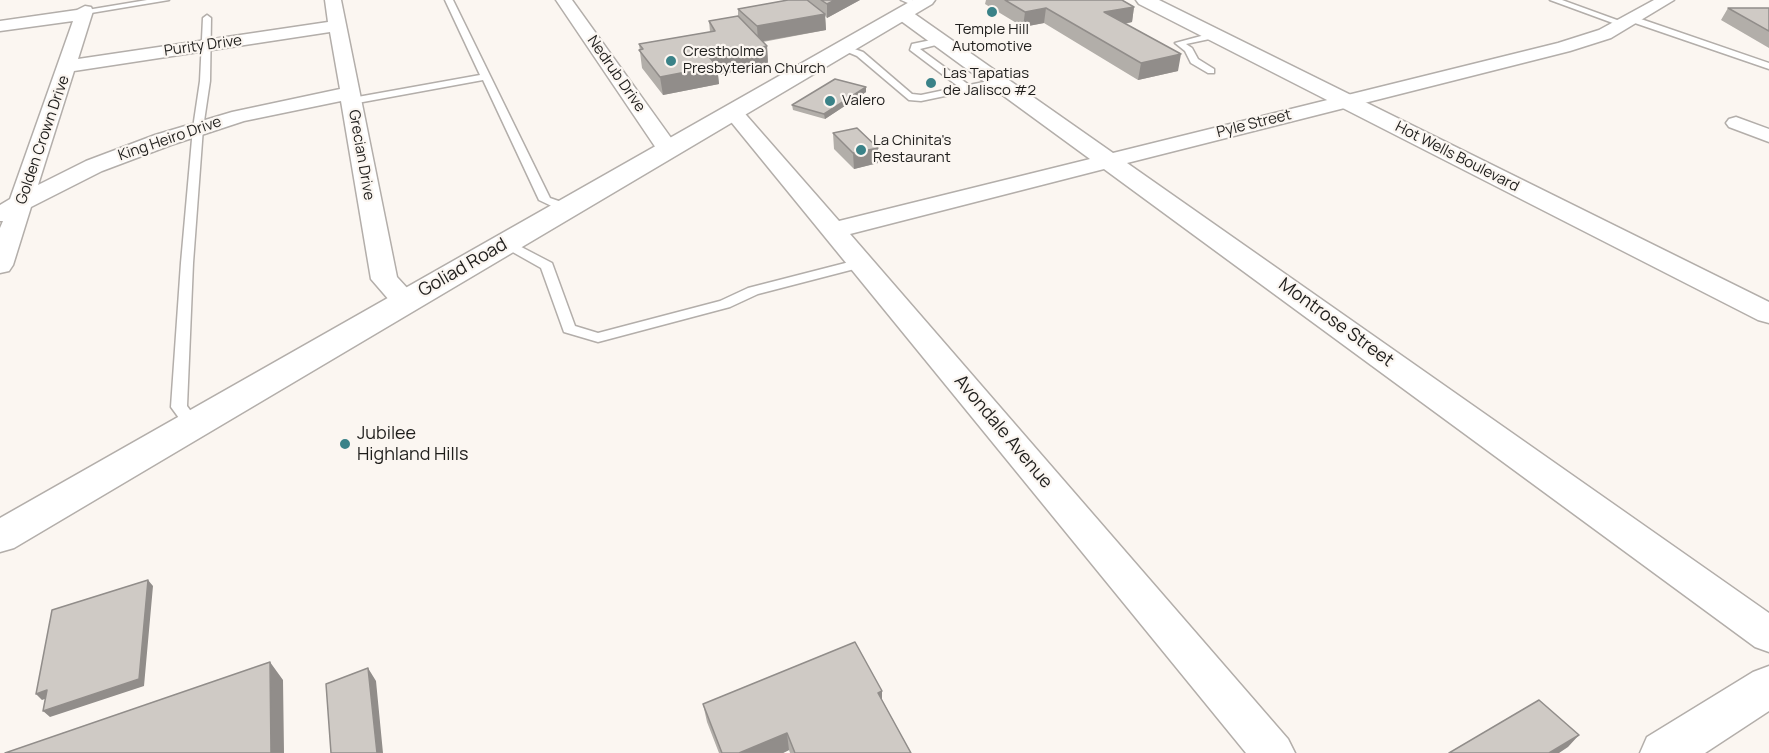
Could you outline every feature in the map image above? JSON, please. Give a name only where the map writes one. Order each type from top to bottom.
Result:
[{"type":"main road","name":"Hot Wells Boulevard","points":[[1145,0],[1769,314]]},
{"type":"main road","name":"Goliad Road","points":[[0,537],[843,48],[912,5]]},
{"type":"main road","points":[[1664,753],[1769,686]]},
{"type":"street","name":"Grecian Drive","points":[[333,0],[384,279],[406,302]]},
{"type":"street","name":"Nedrub Drive","points":[[564,0],[668,149]]},
{"type":"street","name":"Pyle Street","points":[[834,230],[1564,47],[1605,34],[1664,0]]},
{"type":"street","name":"Montrose Street","points":[[912,5],[941,40],[1769,635]]},
{"type":"street","points":[[5,25],[19,8]]},
{"type":"street","points":[[5,25],[85,13]]},
{"type":"street","name":"Golden Crown Drive","points":[[0,265],[85,13]]},
{"type":"street","name":"Purity Drive","points":[[68,66],[338,26]]},
{"type":"street","name":"King Heiro Drive","points":[[0,214],[94,166],[198,128],[268,109],[351,97]]},
{"type":"street","name":"Avondale Avenue","points":[[733,112],[1273,753]]},
{"type":"street","points":[[1736,123],[1769,136]]},
{"type":"lane","points":[[85,13],[165,0]]},
{"type":"lane","points":[[449,0],[544,200],[566,208]]},
{"type":"lane","points":[[1554,0],[1769,66]]},
{"type":"lane","points":[[194,425],[179,407],[187,262],[198,128],[205,81],[207,18]]},
{"type":"lane","points":[[1211,71],[1194,62],[1189,50],[1179,43],[1215,35]]},
{"type":"lane","points":[[941,40],[915,46],[915,50],[967,88]]},
{"type":"lane","points":[[843,48],[860,54],[909,97],[921,98],[999,82]]},
{"type":"lane","points":[[351,97],[486,77]]},
{"type":"lane","points":[[506,243],[547,266],[569,328],[598,338],[725,304],[753,291],[861,262]]},
{"type":"building","points":[[788,0],[807,0],[825,14],[757,26],[738,9]]},
{"type":"building","points":[[821,0],[835,0],[827,4]]},
{"type":"building","points":[[1005,0],[1122,0],[1134,7],[1104,12],[1181,54],[1141,63],[1046,8],[1025,12]]},
{"type":"building","points":[[1728,8],[1769,8],[1769,31]]},
{"type":"building","points":[[738,16],[767,46],[710,58],[717,66],[660,77],[639,50],[643,49],[639,44],[715,31],[709,21]]},
{"type":"building","name":"Valero","points":[[835,79],[866,87],[824,114],[792,105]]},
{"type":"building","points":[[857,128],[878,148],[853,153],[833,133]]},
{"type":"building","points":[[148,580],[139,679],[43,711],[47,690],[36,694],[52,610]]},
{"type":"building","points":[[855,642],[882,691],[878,693],[911,753],[795,753],[787,733],[739,753],[722,753],[703,704]]},
{"type":"building","points":[[270,662],[271,753],[5,753]]},
{"type":"building","points":[[368,668],[377,753],[331,753],[326,684]]},
{"type":"building","points":[[1539,700],[1579,735],[1549,753],[1449,753]]},
{"type":"place","name":"Temple Hill Automotive","points":[[992,12]]},
{"type":"place","name":"Crestholme Presbyterian Church","points":[[671,61]]},
{"type":"place","name":"Las Tapatias de Jalisco #2","points":[[931,83]]},
{"type":"place","name":"Valero","points":[[830,101]]},
{"type":"place","name":"La Chinita's Restaurant","points":[[861,150]]},
{"type":"place","name":"Jubilee Highland Hills","points":[[345,444]]}]
